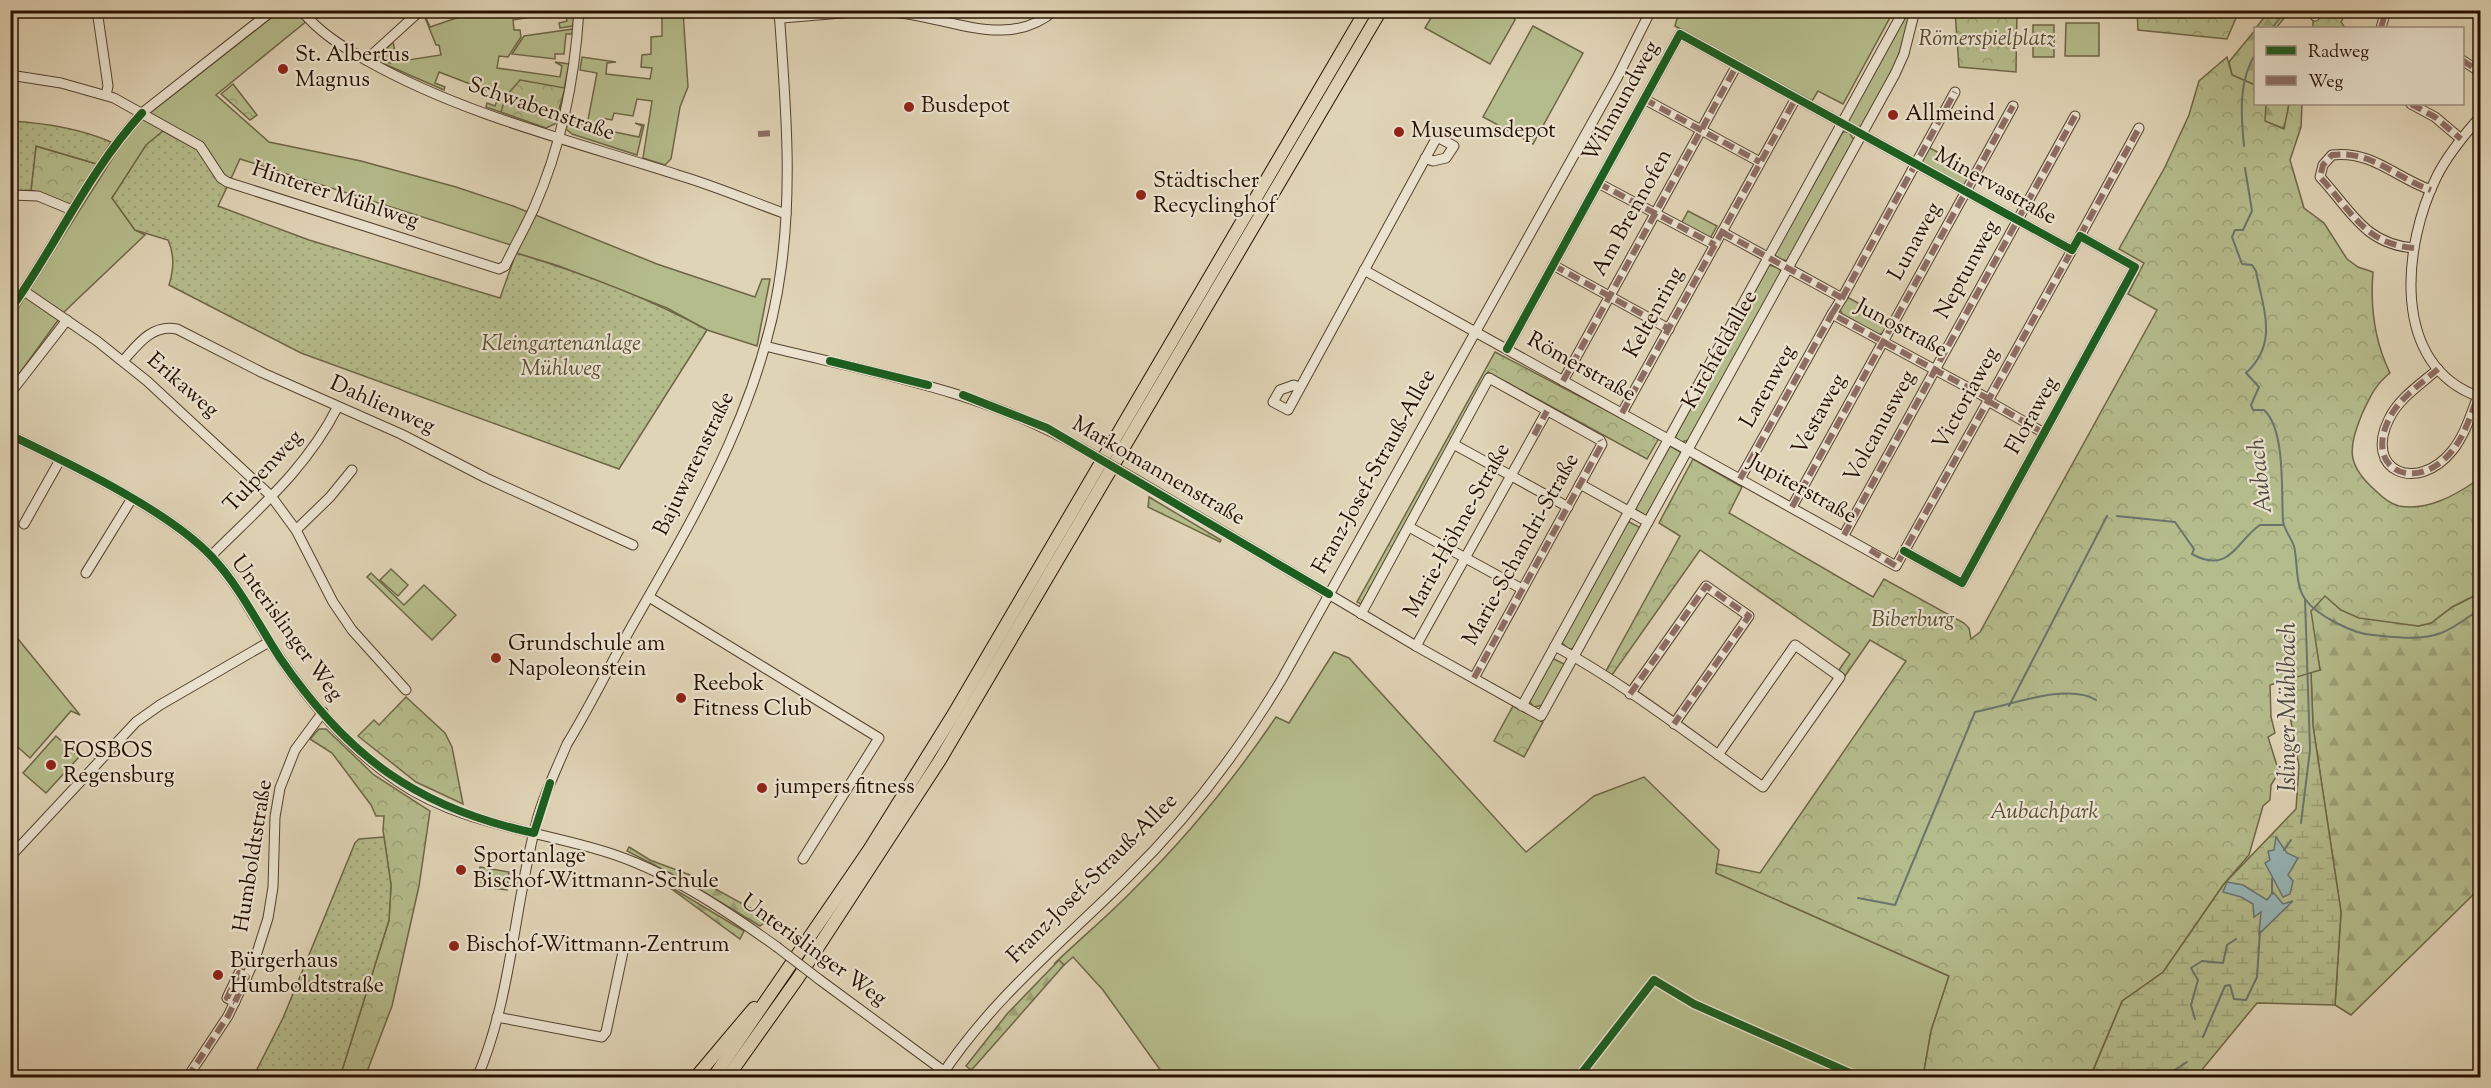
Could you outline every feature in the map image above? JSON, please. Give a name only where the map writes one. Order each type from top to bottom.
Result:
[{"type":"highway","points":[[713,1077],[784,977],[953,716],[1366,10]]},
{"type":"highway","points":[[727,1077],[798,978],[940,760],[1381,10]]},
{"type":"highway","points":[[695,1077],[784,977]]},
{"type":"street","points":[[97,10],[108,86],[106,95]]},
{"type":"street","points":[[10,310],[24,291],[72,210],[121,138],[142,113],[273,10]]},
{"type":"street","name":"Schwabenstraße","points":[[300,10],[327,36],[389,74],[443,98],[558,138],[681,176],[786,214]]},
{"type":"street","points":[[366,60],[421,10]]},
{"type":"street","points":[[558,138],[569,91],[579,10]]},
{"type":"street","points":[[779,14],[904,12],[1008,32],[1032,26],[1055,10]]},
{"type":"street","name":"Franz-Josef-Strauß-Allee","points":[[942,1074],[993,1008],[1052,947],[1151,854],[1214,781],[1261,714],[1617,78],[1651,10]]},
{"type":"street","name":"Kirchfeldallee","points":[[1904,10],[1522,705],[1541,716],[1862,134],[1904,54],[1915,10]]},
{"type":"street","points":[[2380,27],[2386,10]]},
{"type":"street","name":"Bajuwarenstraße","points":[[477,1077],[488,1050],[496,1017],[540,810],[567,744],[721,465],[749,397],[765,346],[781,269],[786,214],[787,137],[779,14]]},
{"type":"street","name":"Wihmundweg","points":[[1507,349],[1680,34],[1842,124]]},
{"type":"street","points":[[2464,61],[2481,72]]},
{"type":"street","name":"Am Brennofen","points":[[1563,381],[1737,65]]},
{"type":"street","points":[[10,75],[62,83],[106,95],[142,113]]},
{"type":"street","points":[[1842,298],[1955,92]]},
{"type":"street","name":"Keltenring","points":[[1622,413],[1796,98]]},
{"type":"street","points":[[1644,99],[1760,162]]},
{"type":"street","points":[[2413,105],[2435,117],[2461,139]]},
{"type":"street","name":"Lunaweg","points":[[1882,342],[2013,106]]},
{"type":"street","name":"Hinterer Mühlweg","points":[[142,113],[200,146],[221,178],[264,195],[499,269],[505,266],[521,235],[543,185],[558,138]]},
{"type":"street","name":"Neptunweg","points":[[1935,369],[2075,116]]},
{"type":"street","points":[[2438,369],[2409,394],[2388,420],[2384,451],[2389,464],[2404,474],[2420,473],[2444,459],[2458,441],[2479,397],[2461,389],[2438,369],[2419,335],[2410,282],[2414,248],[2431,190],[2461,139],[2481,117]]},
{"type":"street","points":[[1842,124],[1862,134]]},
{"type":"street","points":[[2080,236],[2139,128]]},
{"type":"street","name":"Minervastraße","points":[[1862,134],[2072,250],[2080,236],[2135,267]]},
{"type":"street","points":[[2414,248],[2380,240],[2363,228],[2320,177],[2321,171],[2332,155],[2352,155],[2382,163],[2431,190]]},
{"type":"street","points":[[1300,388],[1425,158]]},
{"type":"street","points":[[1598,183],[1715,246]]},
{"type":"street","points":[[10,195],[38,196],[72,210]]},
{"type":"street","points":[[1722,232],[1788,268]]},
{"type":"street","name":"Victoriaweg","points":[[1896,566],[2072,250]]},
{"type":"street","points":[[1553,266],[1669,329]]},
{"type":"street","name":"Floraweg","points":[[1904,551],[1962,582],[2135,267]]},
{"type":"street","name":"Junostraße","points":[[1788,268],[1842,298],[1832,315],[1935,369],[2044,433]]},
{"type":"street","name":"Römerstraße","points":[[1364,270],[1668,439]]},
{"type":"street","name":"Erikaweg","points":[[24,291],[123,361],[212,438],[271,496],[296,530],[346,623],[368,651],[406,690]]},
{"type":"street","name":"Larenweg","points":[[1740,479],[1832,315]]},
{"type":"street","points":[[15,387],[68,320]]},
{"type":"street","name":"Dahlienweg","points":[[123,361],[151,332],[177,329],[337,408],[401,434],[486,477],[633,545]]},
{"type":"street","name":"Vestaweg","points":[[1792,507],[1882,342]]},
{"type":"street","name":"Markomannenstraße","points":[[765,346],[963,395],[1033,421],[1416,646],[1522,705]]},
{"type":"street","name":"Volcanusweg","points":[[1844,535],[1935,369]]},
{"type":"street","points":[[1361,614],[1455,445],[1456,438],[1489,378],[1547,411]]},
{"type":"street","name":"Tulpenweg","points":[[211,556],[313,451],[337,408]]},
{"type":"street","name":"Marie-Höhne-Straße","points":[[1416,646],[1547,411]]},
{"type":"street","name":"Marie-Schandri-Straße","points":[[1474,678],[1602,444],[1600,440],[1547,411]]},
{"type":"street","name":"Unterislinger Weg","points":[[10,435],[60,460],[177,527],[211,556],[236,586],[269,642],[323,712],[378,766],[411,790],[456,812],[604,851],[638,864],[714,904],[777,947],[942,1074],[953,1077]]},
{"type":"street","points":[[1668,439],[1688,450]]},
{"type":"street","points":[[1455,445],[1568,507]]},
{"type":"street","name":"Jupiterstraße","points":[[1688,450],[1896,566]]},
{"type":"street","points":[[24,524],[60,460]]},
{"type":"street","points":[[296,530],[330,497],[352,470]]},
{"type":"street","points":[[1580,484],[1648,522]]},
{"type":"street","points":[[86,573],[131,500]]},
{"type":"street","points":[[1408,527],[1522,589]]},
{"type":"street","points":[[1630,694],[1706,585],[1749,616],[1674,724]]},
{"type":"street","points":[[649,597],[879,738],[803,859]]},
{"type":"street","points":[[10,857],[135,722],[159,705],[269,642]]},
{"type":"street","points":[[1555,646],[1598,670],[1763,787],[1840,677],[1795,645],[1718,755]]},
{"type":"street","name":"Humboldtstraße","points":[[187,1077],[236,1002],[247,977],[265,927],[273,887],[275,817],[280,788],[301,740],[323,712]]},
{"type":"street","points":[[496,1017],[602,1038],[606,1032],[624,947]]},
{"type":"green space","points":[[569,10],[570,14],[574,14],[573,26],[560,28],[559,23],[567,21],[565,11],[513,20],[514,30],[520,30],[521,37],[508,57],[499,56],[497,68],[560,77],[562,66],[555,62],[569,64],[558,120],[546,128],[486,107],[487,103],[495,106],[499,95],[439,72],[435,83],[445,87],[444,90],[382,63],[377,58],[393,42],[395,51],[388,53],[389,63],[441,55],[439,45],[436,45],[424,15],[428,11],[431,11],[426,18],[430,27],[477,11]]},
{"type":"green space","points":[[2137,10],[2239,11],[2227,39],[2138,30]]},
{"type":"green space","points":[[280,11],[319,11],[216,95],[269,142],[361,161],[456,187],[513,206],[657,264],[755,297],[762,279],[770,279],[757,346],[707,330],[667,308],[559,266],[516,253],[517,247],[240,159],[228,185],[128,175],[112,198],[135,230],[145,235],[64,312],[11,385],[11,319],[124,140],[141,120]]},
{"type":"green space","points":[[653,11],[683,11],[688,87],[680,107],[671,159],[665,165],[643,158],[652,101],[637,99],[633,116],[614,113],[612,120],[601,118],[600,129],[639,137],[642,126],[635,123],[644,125],[637,155],[572,134],[566,129],[569,117],[577,119],[577,123],[587,125],[597,73],[580,70],[582,57],[616,62],[607,63],[606,74],[650,79],[652,68],[641,67],[642,55],[651,54],[651,37],[662,36],[662,16],[653,15]]},
{"type":"green space","points":[[1435,11],[1630,11],[1513,17],[1515,20],[1490,64],[1425,28]]},
{"type":"green space","points":[[1679,11],[1893,12],[1843,104],[1818,91],[1812,101],[1675,26]]},
{"type":"green space","points":[[1907,11],[1912,11],[1896,65],[1863,125],[1856,128],[1848,121]]},
{"type":"green space","name":"Römerspielplatz","points":[[1955,11],[2017,11],[2016,72],[1959,67]]},
{"type":"green space","points":[[2269,11],[2290,11],[2277,27],[2257,27]]},
{"type":"green space","points":[[2313,11],[2347,11],[2341,22],[2344,27],[2313,27]]},
{"type":"green space","points":[[2066,23],[2099,23],[2099,56],[2065,56]]},
{"type":"green space","points":[[2033,25],[2054,25],[2054,57],[2033,57]]},
{"type":"green space","points":[[1533,26],[1583,53],[1533,144],[1483,117]]},
{"type":"green space","points":[[573,29],[572,34],[566,34],[564,54],[555,54],[555,59],[512,54],[524,36]]},
{"type":"green space","points":[[2254,31],[2254,85],[2232,75],[2229,62]]},
{"type":"green space","name":"Aubachpark","points":[[2227,57],[2232,75],[2254,85],[2254,105],[2266,105],[2265,121],[2284,129],[2289,105],[2302,105],[2301,127],[2290,160],[2304,208],[2324,223],[2347,259],[2358,267],[2373,272],[2374,324],[2390,373],[2370,397],[2362,414],[2354,437],[2352,456],[2359,473],[2366,482],[2390,502],[2399,506],[2420,506],[2440,501],[2476,481],[2480,487],[2480,593],[2452,607],[2431,623],[2418,626],[2359,618],[2341,610],[2325,596],[2311,611],[2320,670],[2270,685],[2271,717],[2275,733],[2268,737],[2279,772],[2271,785],[2270,800],[2263,806],[2249,855],[2223,885],[2163,972],[2122,1001],[2090,1077],[1923,1077],[1931,1031],[1949,976],[1716,873],[1717,864],[1760,873],[1906,661],[1870,640],[1845,676],[1839,670],[1850,654],[1700,550],[1612,675],[1606,671],[1680,536],[1659,523],[1693,459],[1742,487],[1729,513],[1873,597],[1884,579],[1964,623],[1969,628],[1971,639],[1980,632],[2157,310],[2128,294],[2144,263],[2119,249],[2165,167],[2189,115],[2199,81]]},
{"type":"green space","points":[[520,80],[565,88],[555,124],[546,128],[501,112],[506,96]]},
{"type":"green space","points":[[233,84],[257,115],[250,120],[221,94]]},
{"type":"green space","points":[[2266,105],[2289,105],[2285,129],[2264,121]]},
{"type":"green space","points":[[10,121],[62,127],[111,142],[97,164],[36,146],[31,190],[11,191]]},
{"type":"green space","name":"Kleingartenanlage Mühlweg","points":[[163,131],[198,150],[228,185],[218,206],[309,240],[500,298],[516,253],[614,287],[707,330],[619,469],[301,353],[169,285],[173,262],[168,240],[135,230],[112,198],[146,145]]},
{"type":"green space","points":[[1843,132],[1849,132],[1855,142],[1789,261],[1776,259],[1774,255]]},
{"type":"green space","points":[[36,146],[97,164],[70,205],[31,190]]},
{"type":"green space","points":[[1928,147],[1973,171],[1966,185],[1962,186],[1922,164],[1921,160]]},
{"type":"green space","points":[[1688,211],[1717,226],[1709,240],[1681,224]]},
{"type":"green space","points":[[1769,265],[1779,268],[1782,274],[1689,440],[1681,442],[1675,437]]},
{"type":"green space","points":[[1847,297],[1891,321],[1885,332],[1879,335],[1842,314],[1840,309]]},
{"type":"green space","points":[[1495,352],[1659,438],[1647,459],[1488,372],[1361,604],[1357,602]]},
{"type":"green space","points":[[1670,446],[1682,453],[1646,516],[1635,509]]},
{"type":"green space","points":[[1149,497],[1221,540],[1220,542],[1148,507]]},
{"type":"green space","points":[[1627,521],[1641,528],[1575,648],[1569,649],[1561,642]]},
{"type":"green space","points":[[391,569],[408,585],[398,596],[380,580]]},
{"type":"green space","points":[[371,573],[404,605],[424,585],[456,615],[432,640],[367,577]]},
{"type":"green space","points":[[2480,593],[2480,888],[2351,1015],[2335,1005],[2341,912],[2313,726],[2311,672],[2320,670],[2310,611],[2325,595],[2341,610],[2418,626],[2431,623],[2452,607]]},
{"type":"green space","points":[[14,634],[80,715],[71,711],[30,758],[11,741],[10,638]]},
{"type":"green space","points":[[1334,652],[1349,658],[1526,852],[1594,796],[1644,777],[1719,850],[1716,873],[1949,976],[1931,1031],[1923,1077],[1166,1078],[1103,990],[1073,957],[1064,965],[1059,961],[1054,964],[1124,899],[1192,828],[1244,763],[1276,717],[1289,723]]},
{"type":"green space","points":[[1552,658],[1566,665],[1543,705],[1534,707],[1529,701]]},
{"type":"green space","points":[[2311,672],[2313,726],[2341,912],[2335,1005],[2257,1003],[2196,1077],[2090,1078],[2122,1001],[2163,972],[2223,885],[2296,809],[2299,766],[2286,694],[2287,678]]},
{"type":"green space","points":[[406,697],[445,733],[452,747],[463,804],[416,782],[358,736],[374,720],[379,725]]},
{"type":"green space","points":[[1513,706],[1543,722],[1524,757],[1494,741]]},
{"type":"green space","points":[[319,729],[326,729],[374,775],[430,811],[419,886],[392,1006],[365,1077],[340,1077],[389,920],[391,885],[383,830],[384,816],[376,816],[371,805],[332,753],[310,739]]},
{"type":"green space","name":"FOSBOS Regensburg","points":[[56,736],[79,757],[46,793],[23,773]]},
{"type":"green space","points":[[384,837],[391,885],[389,920],[340,1077],[253,1077],[283,1018],[355,843],[359,839]]},
{"type":"green space","points":[[629,847],[650,860],[690,875],[770,919],[760,926],[687,882],[627,851]]},
{"type":"green space","points":[[480,867],[509,872],[507,890],[477,886]]},
{"type":"green space","points":[[669,887],[744,931],[740,939]]},
{"type":"green space","points":[[1059,960],[1064,965],[976,1065],[971,1070],[966,1066],[1007,1014]]},
{"type":"water","points":[[2276,837],[2287,853],[2298,858],[2288,875],[2293,881],[2290,894],[2283,897],[2265,863],[2270,860],[2268,851],[2274,850]]},
{"type":"water","points":[[2227,882],[2243,885],[2267,900],[2273,892],[2283,904],[2293,901],[2259,934],[2261,912],[2254,917],[2253,904],[2241,897],[2223,892]]},
{"type":"waterway","name":"Aubach","points":[[2273,27],[2286,10]]},
{"type":"waterway","name":"Aubach","points":[[2244,146],[2242,98],[2246,75],[2254,56]]},
{"type":"waterway","name":"Aubach","points":[[2245,168],[2252,211],[2243,230],[2235,230],[2232,237],[2242,264],[2252,265],[2256,271],[2266,325],[2266,338],[2262,350],[2256,362],[2246,373],[2259,387],[2251,405],[2253,410],[2264,410],[2271,419],[2276,432],[2281,462],[2283,521],[2294,546],[2298,581],[2305,599],[2318,612],[2336,623],[2365,634],[2390,637],[2416,638],[2441,633],[2480,609]]},
{"type":"waterway","points":[[2009,706],[2107,516]]},
{"type":"waterway","points":[[2117,516],[2175,522],[2194,549],[2192,554],[2215,561],[2231,553],[2260,525],[2283,525]]},
{"type":"waterway","name":"Islinger Mühlbach","points":[[2301,823],[2310,750],[2305,599]]},
{"type":"waterway","points":[[1858,898],[1895,905],[1975,712],[2054,694],[2070,693],[2096,700]]},
{"type":"waterway","name":"Islinger Mühlbach","points":[[2284,850],[2291,840]]},
{"type":"waterway","name":"Islinger Mühlbach","points":[[2272,879],[2272,894]]},
{"type":"waterway","name":"Islinger Mühlbach","points":[[2203,1037],[2225,986],[2230,985],[2234,999],[2246,1000],[2257,977],[2260,931]]},
{"type":"waterway","points":[[10,940],[17,932]]},
{"type":"waterway","points":[[2195,1019],[2191,1005],[2198,980],[2191,968],[2202,961],[2223,963],[2227,945],[2236,939]]},
{"type":"waterway","name":"Islinger Mühlbach","points":[[2149,1078],[2170,1073],[2187,1062]]},
{"type":"marked path","points":[[2315,16],[2316,10]]},
{"type":"marked path","points":[[2381,27],[2386,10]]},
{"type":"marked path","points":[[2464,61],[2480,72]]},
{"type":"marked path","points":[[1563,381],[1737,65]]},
{"type":"marked path","points":[[1842,298],[1955,92]]},
{"type":"marked path","points":[[1622,413],[1796,98]]},
{"type":"marked path","points":[[1644,99],[1760,162]]},
{"type":"marked path","points":[[2413,105],[2435,117],[2461,139]]},
{"type":"marked path","points":[[1792,507],[2013,106]]},
{"type":"marked path","points":[[1844,535],[2075,116]]},
{"type":"marked path","points":[[2080,236],[2139,128]]},
{"type":"marked path","points":[[758,134],[776,133]]},
{"type":"marked path","points":[[2414,248],[2383,240],[2360,223],[2320,177],[2323,165],[2332,155],[2359,157],[2383,166],[2431,190]]},
{"type":"marked path","points":[[1598,183],[1715,245]]},
{"type":"marked path","points":[[1722,232],[1842,298],[1832,314],[1989,399]]},
{"type":"marked path","points":[[1870,550],[1896,566],[2072,250]]},
{"type":"marked path","points":[[1553,265],[1669,329]]},
{"type":"marked path","points":[[1740,479],[1832,314]]},
{"type":"marked path","points":[[2438,369],[2404,398],[2389,419],[2383,437],[2383,452],[2388,463],[2398,471],[2410,473],[2424,471],[2438,464],[2452,451],[2461,438],[2478,396]]},
{"type":"marked path","points":[[10,394],[15,387]]},
{"type":"marked path","points":[[1988,401],[2044,433]]},
{"type":"marked path","points":[[1534,435],[1547,411]]},
{"type":"marked path","points":[[1474,678],[1602,444],[1600,440]]},
{"type":"marked path","points":[[1630,694],[1706,586],[1749,616],[1674,724]]},
{"type":"marked path","points":[[187,1078],[228,1016],[247,977],[239,973],[227,998],[235,1002]]},
{"type":"cycle path","points":[[1507,349],[1680,34],[2072,250],[2080,236],[2135,267],[1962,583],[1904,551]]},
{"type":"cycle path","points":[[10,310],[105,160],[142,113]]},
{"type":"cycle path","points":[[830,361],[928,385]]},
{"type":"cycle path","points":[[963,395],[1047,428],[1329,594]]},
{"type":"cycle path","points":[[10,435],[117,489],[145,505],[193,539],[222,569],[280,658],[332,724],[359,750],[420,793],[492,822],[534,833],[550,783]]},
{"type":"cycle path","points":[[1578,1078],[1654,980],[1694,1004],[1861,1078]]},
{"type":"place","name":"St. Albertus Magnus","points":[[283,69]]},
{"type":"place","name":"Busdepot","points":[[909,107]]},
{"type":"place","name":"Allmeind","points":[[1893,115]]},
{"type":"place","name":"Museumsdepot","points":[[1399,132]]},
{"type":"place","name":"Städtischer Recyclinghof","points":[[1141,195]]},
{"type":"place","name":"Grundschule am Napoleonstein","points":[[496,658]]},
{"type":"place","name":"Reebok Fitness Club","points":[[681,698]]},
{"type":"place","name":"FOSBOS Regensburg","points":[[51,765]]},
{"type":"place","name":"jumpers fitness","points":[[762,788]]},
{"type":"place","name":"Sportanlage Bischof-Wittmann-Schule","points":[[461,870]]},
{"type":"place","name":"Bischof-Wittmann-Zentrum","points":[[454,946]]},
{"type":"place","name":"Bürgerhaus Humboldtstraße","points":[[218,975]]},
{"type":"park label","name":"Biberburg","points":[[1913,621]]}]
